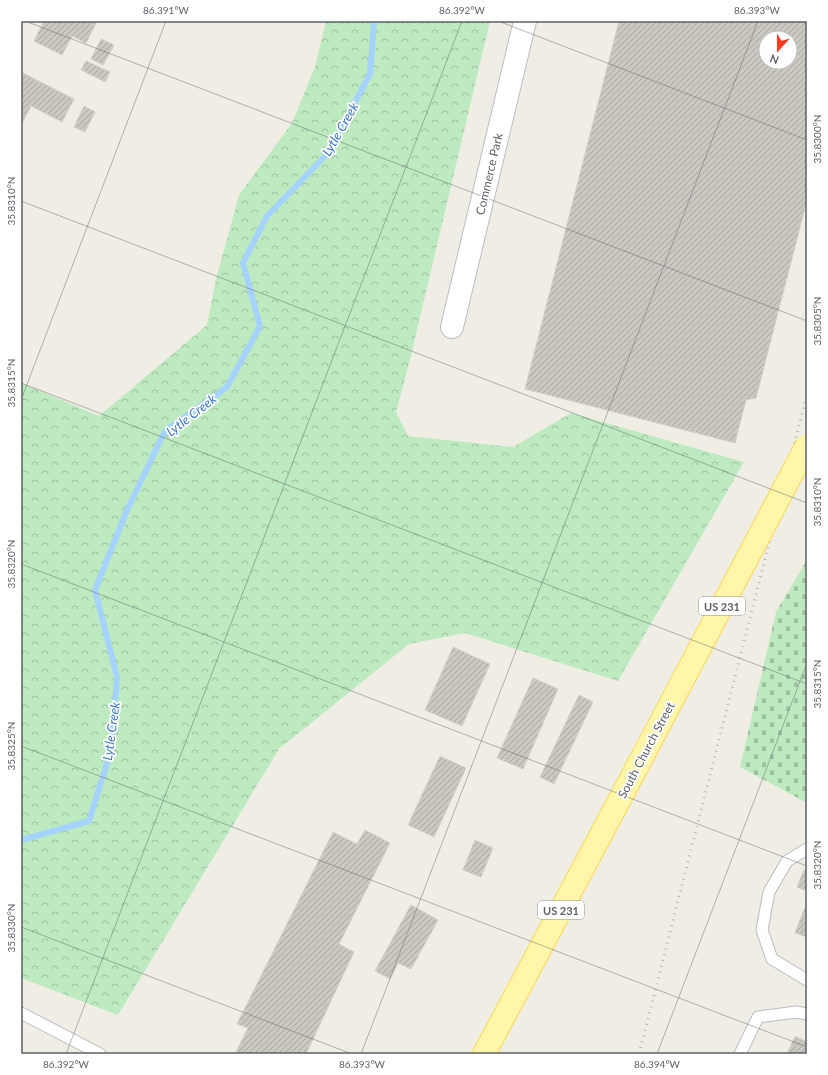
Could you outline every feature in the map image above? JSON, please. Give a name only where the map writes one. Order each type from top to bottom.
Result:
[{"type":"main road","name":"South Church Street","points":[[484,1054],[807,445]]},
{"type":"street","name":"Commerce Park","points":[[452,327],[525,21]]},
{"type":"lane","points":[[807,849],[787,861],[769,892],[762,930],[772,959],[807,980]]},
{"type":"lane","points":[[740,1054],[758,1017],[796,1012],[807,1014]]},
{"type":"lane","points":[[21,1013],[100,1054]]},
{"type":"green space","points":[[326,21],[490,21],[409,364],[396,412],[408,436],[513,447],[571,413],[744,462],[618,681],[465,633],[409,644],[279,749],[118,1015],[21,978],[21,383],[99,416],[207,325],[216,279],[239,195],[292,123],[315,67]]},
{"type":"green space","points":[[807,560],[807,803],[740,767],[776,612]]},
{"type":"building","points":[[44,21],[97,21],[86,43],[72,36],[62,55],[34,41]]},
{"type":"building","points":[[619,21],[807,21],[807,200],[756,398],[746,400],[735,443],[525,389]]},
{"type":"building","points":[[101,39],[114,45],[103,65],[91,59]]},
{"type":"building","points":[[86,61],[110,72],[105,82],[81,70]]},
{"type":"building","points":[[21,72],[74,99],[62,122],[31,106],[21,125]]},
{"type":"building","points":[[84,106],[95,112],[85,132],[74,127]]},
{"type":"building","points":[[453,647],[490,664],[462,726],[425,710]]},
{"type":"building","points":[[533,678],[558,689],[523,769],[497,758]]},
{"type":"building","points":[[579,695],[593,702],[554,784],[540,777]]},
{"type":"building","points":[[440,756],[466,768],[434,837],[408,825]]},
{"type":"building","points":[[365,830],[390,843],[339,944],[354,952],[306,1054],[235,1054],[248,1028],[237,1024],[333,832],[357,844]]},
{"type":"building","points":[[475,840],[493,848],[481,877],[463,870]]},
{"type":"building","points":[[804,870],[807,871],[807,891],[797,887]]},
{"type":"building","points":[[807,902],[807,937],[795,933]]},
{"type":"building","points":[[411,905],[438,920],[411,969],[398,963],[390,979],[375,971]]},
{"type":"building","points":[[795,1036],[807,1042],[807,1054],[787,1054]]},
{"type":"waterway","name":"Lytle Creek","points":[[21,840],[89,821],[111,750],[117,677],[95,590],[127,510],[165,431],[227,387],[260,326],[243,263],[267,216],[328,153],[370,74],[374,21]]},
{"type":"railway","points":[[639,1054],[807,394]]}]
